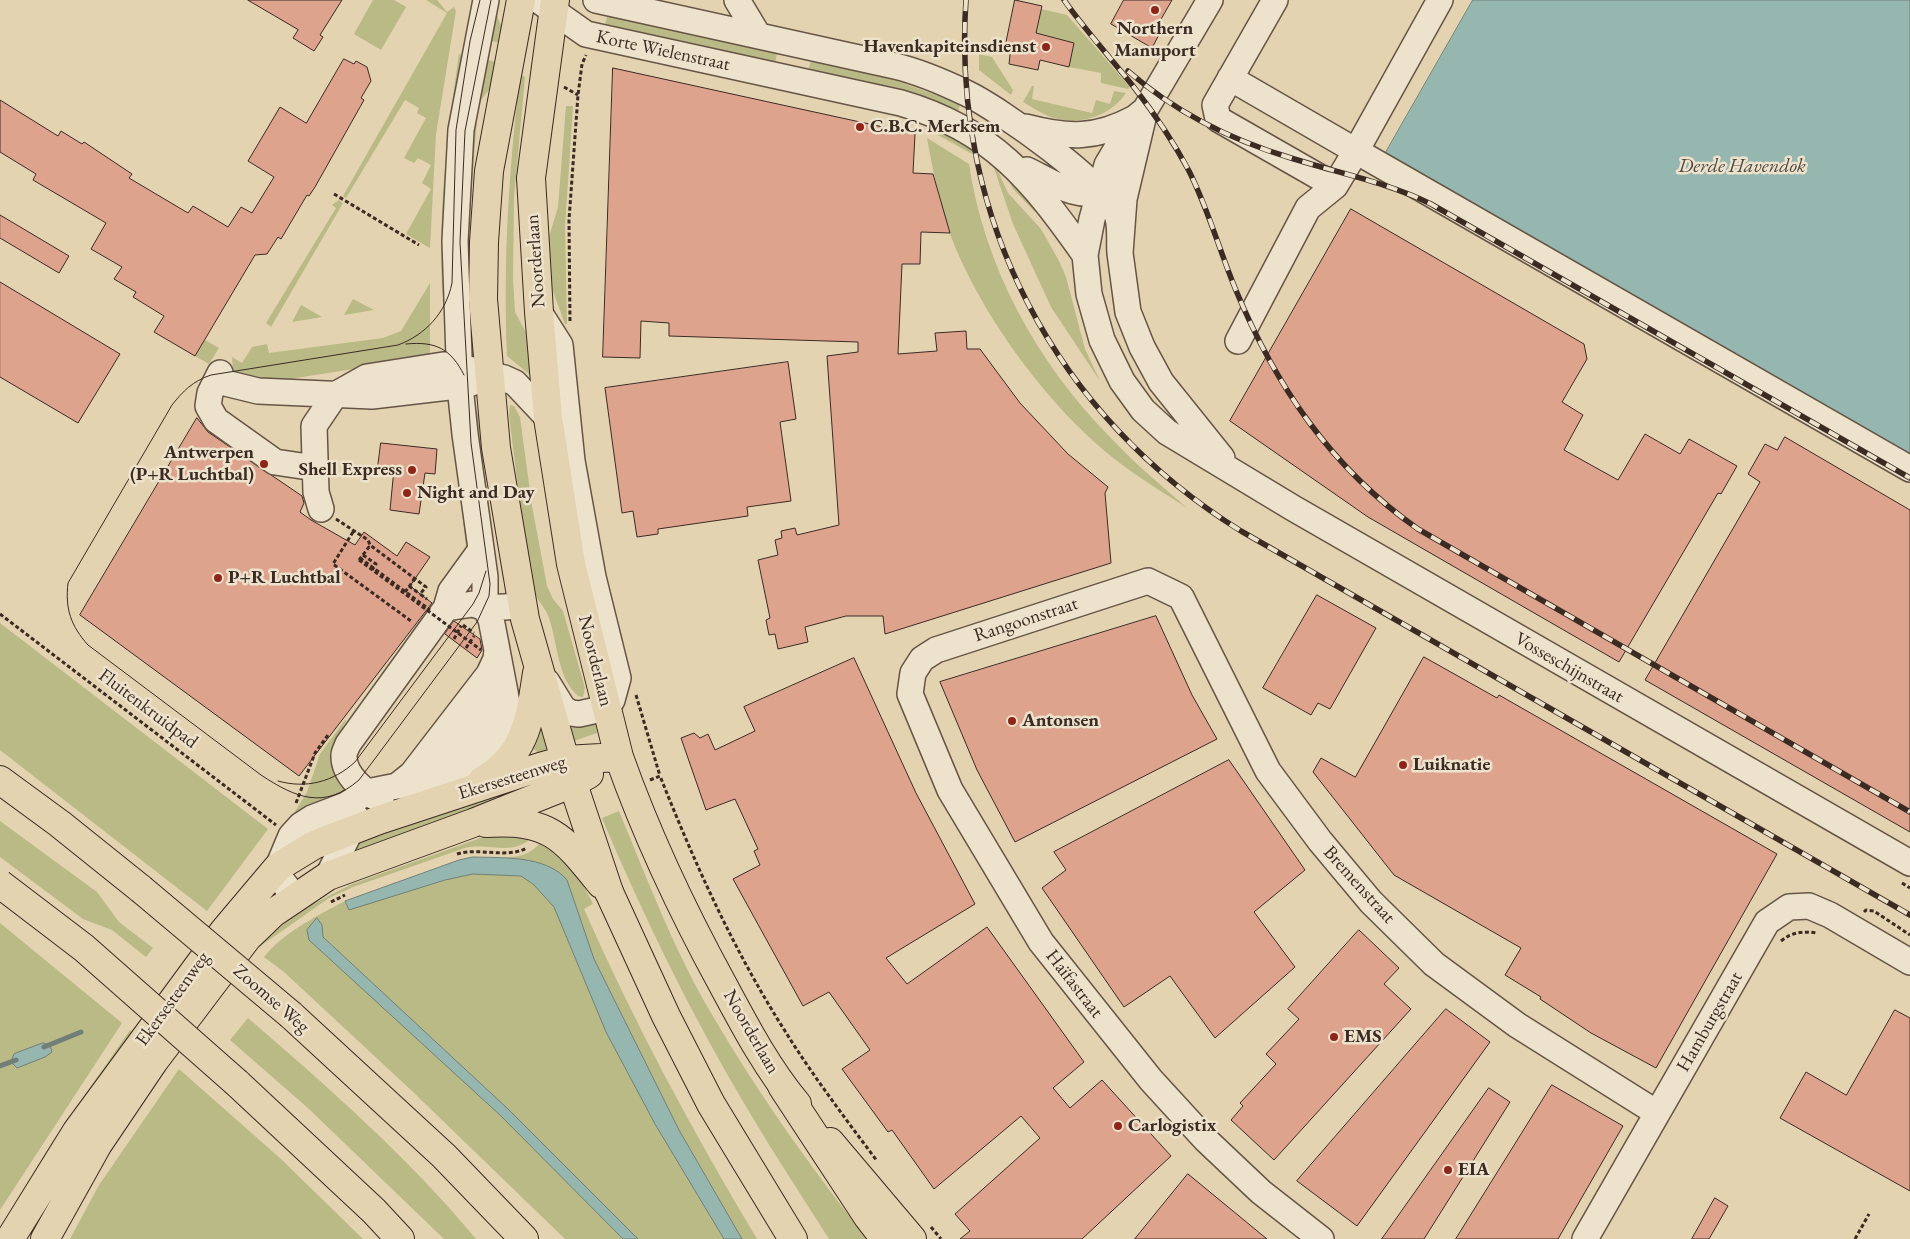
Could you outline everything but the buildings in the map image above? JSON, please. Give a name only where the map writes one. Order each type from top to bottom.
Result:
[{"type":"main road","points":[[521,0],[489,171],[484,300],[496,448],[523,606],[538,667],[569,771],[609,892],[666,1016],[711,1104],[793,1239]]},
{"type":"main road","name":"Noorderlaan","points":[[549,3],[530,178],[548,418],[571,564],[619,757],[630,788],[688,920],[747,1029],[782,1086],[921,1232]]},
{"type":"main road","points":[[445,779],[495,773],[519,746],[531,714],[538,667]]},
{"type":"main road","name":"Ekersesteenweg","points":[[10,1239],[76,1132],[224,930],[278,867],[314,845],[413,809],[445,779],[569,771],[619,757]]},
{"type":"main road","name":"Ekersesteenweg","points":[[45,1239],[98,1144],[154,1061],[247,938],[273,913],[328,876],[473,823],[569,771]]},
{"type":"main road","name":"Zoomse Weg","points":[[0,780],[60,824],[141,889],[291,1015],[444,1156],[524,1239]]},
{"type":"main road","points":[[473,823],[519,822],[552,832],[574,851],[609,892]]},
{"type":"main road","points":[[0,884],[84,948],[237,1084],[374,1211],[400,1239]]},
{"type":"main road","points":[[782,1086],[868,1217],[885,1239]]},
{"type":"street","points":[[295,897],[282,881],[278,867],[291,836],[301,825],[312,818],[346,805],[367,792],[445,779],[504,689],[489,650],[491,619],[485,608],[485,577],[480,551],[460,376],[455,241],[461,130],[486,0]]},
{"type":"street","name":"Korte Wielenstraat","points":[[549,3],[590,0]]},
{"type":"street","name":"Korte Wielenstraat","points":[[596,0],[655,6],[758,35],[919,72],[967,93],[1011,121],[1075,169],[1100,194],[1118,218],[1120,253]]},
{"type":"street","points":[[737,0],[758,35]]},
{"type":"street","name":"Vosseschijnstraat","points":[[1210,0],[1107,165],[1092,219],[1086,254],[1089,294],[1102,340],[1122,381],[1143,410],[1168,432],[1230,468],[1301,513],[1910,863]]},
{"type":"street","points":[[1275,0],[1215,105],[1218,119],[1335,186]]},
{"type":"street","points":[[1238,341],[1308,208],[1335,186],[1440,0]]},
{"type":"street","name":"Korte Wielenstraat","points":[[549,3],[587,48],[789,78],[921,109],[990,145],[1014,164],[1049,204],[1086,254]]},
{"type":"street","points":[[789,78],[794,43]]},
{"type":"street","points":[[1230,78],[1910,470]]},
{"type":"street","name":"Korte Wielenstraat","points":[[1011,121],[1052,134],[1083,136],[1118,127],[1140,114]]},
{"type":"street","name":"Vosseschijnstraat","points":[[1140,114],[1124,199],[1120,253],[1128,312],[1142,348],[1161,382],[1230,468]]},
{"type":"street","points":[[990,145],[1011,121]]},
{"type":"street","name":"Korte Wielenstraat","points":[[1014,164],[1054,185],[1082,193],[1100,194]]},
{"type":"street","points":[[1100,194],[1114,189],[1130,174]]},
{"type":"street","points":[[538,667],[563,708],[571,713],[579,714],[606,708],[612,700],[618,678],[593,577],[572,461],[560,345],[539,312]]},
{"type":"street","points":[[321,509],[316,492],[314,426],[335,395],[368,377],[443,365],[460,376],[490,375],[504,378],[515,383],[548,418]]},
{"type":"street","points":[[316,468],[275,462],[216,420],[208,406],[210,393],[218,377],[258,391],[335,395]]},
{"type":"street","points":[[413,809],[394,804],[367,792],[356,782],[348,769],[344,755],[348,744],[437,604],[451,591],[480,551]]},
{"type":"street","name":"Rangoonstraat","points":[[913,672],[922,659],[936,650],[1148,581]]},
{"type":"street","name":"Bremenstraat","points":[[1148,581],[1182,597],[1268,771],[1320,841],[1372,902],[1434,964],[1517,1025],[1657,1113]]},
{"type":"street","points":[[437,604],[473,604],[485,608],[523,606]]},
{"type":"street","points":[[397,786],[412,774],[488,674],[496,659],[489,650]]},
{"type":"street","name":"Haïfastraat","points":[[913,672],[910,694],[950,790],[1041,942],[1151,1080],[1206,1140],[1261,1192],[1321,1239]]},
{"type":"street","points":[[328,876],[353,830],[367,792]]},
{"type":"street","name":"Hamburgstraat","points":[[1585,1239],[1767,922],[1789,907],[1808,906],[1910,962]]},
{"type":"path","points":[[570,324],[569,220],[578,95],[582,64],[587,48]]},
{"type":"path","points":[[334,194],[419,245]]},
{"type":"path","points":[[321,509],[353,532],[368,540],[370,545],[426,587],[420,594]]},
{"type":"path","points":[[353,532],[333,564],[412,621]]},
{"type":"path","points":[[359,559],[370,545]]},
{"type":"path","points":[[359,559],[369,547],[414,580],[405,592]]},
{"type":"path","points":[[363,554],[376,564],[372,570]]},
{"type":"path","points":[[359,559],[372,570],[489,650]]},
{"type":"path","points":[[359,559],[459,632],[454,639]]},
{"type":"path","points":[[409,586],[437,604]]},
{"type":"path","name":"Fluitenkruidpad","points":[[0,614],[279,826]]},
{"type":"path","points":[[635,692],[660,776],[696,864],[756,981],[784,1030],[837,1108],[883,1169]]},
{"type":"path","points":[[630,788],[660,776]]},
{"type":"path","points":[[1853,929],[1866,910],[1874,911],[1910,935]]},
{"type":"path","points":[[1776,944],[1789,934],[1806,931],[1824,935]]},
{"type":"path","points":[[1854,1239],[1868,1214]]},
{"type":"path","points":[[921,1232],[942,1239]]},
{"type":"green space","points":[[373,0],[394,0],[406,7],[381,50],[354,34]]},
{"type":"green space","points":[[426,0],[437,0],[447,12],[454,7],[456,11],[436,134],[430,248],[406,234],[431,189],[422,183],[431,165],[418,158],[414,163],[404,158],[426,118],[417,113],[419,108],[405,100],[346,198],[343,196],[447,13]]},
{"type":"green space","points":[[494,9],[501,25],[504,44],[487,40]]},
{"type":"green space","points":[[1041,9],[1067,15],[1130,87],[1128,89],[1101,83],[1101,73],[1069,67],[1074,43],[1036,33]]},
{"type":"green space","points":[[607,16],[777,53],[775,64],[605,26]]},
{"type":"green space","points":[[459,54],[465,55],[445,298],[443,302],[441,240],[444,178]]},
{"type":"green space","points":[[979,54],[992,57],[1013,90],[1011,95],[979,70]]},
{"type":"green space","points":[[482,59],[501,63],[495,82],[481,100],[477,118],[468,273],[465,274],[469,169]]},
{"type":"green space","points":[[811,61],[895,80],[960,104],[958,112],[910,92],[808,71]]},
{"type":"green space","points":[[520,74],[525,77],[514,198],[513,279],[515,312],[529,338],[532,379],[529,374],[507,356],[506,249]]},
{"type":"green space","points":[[1032,86],[1034,86],[1032,99],[1092,113],[1096,100],[1110,104],[1114,91],[1126,93],[1102,114],[1082,120],[1061,120],[1051,117],[1023,102]]},
{"type":"green space","points":[[566,106],[573,106],[565,227],[567,324],[565,324],[550,283],[549,237],[558,207]]},
{"type":"green space","points":[[932,123],[971,145],[972,154],[929,130]]},
{"type":"green space","points":[[927,138],[969,164],[976,202],[1001,276],[1037,345],[1059,377],[1083,408],[1118,446],[1187,508],[1131,471],[1077,426],[1034,377],[1013,349],[977,292],[950,234],[939,198]]},
{"type":"green space","points":[[993,165],[998,171],[1008,193],[1041,229],[1059,261],[1066,277],[1085,349],[1100,381],[1051,307],[1013,224]]},
{"type":"green space","points":[[1007,177],[1042,206],[1035,212],[1013,189]]},
{"type":"green space","points":[[339,200],[343,203],[271,327],[266,323],[336,208],[332,205]]},
{"type":"green space","points":[[430,283],[430,357],[267,382],[233,372],[232,357],[242,363],[252,347],[267,344],[269,353],[383,338],[401,331]]},
{"type":"green space","points":[[353,299],[374,310],[344,315]]},
{"type":"green space","points":[[301,305],[322,317],[292,322]]},
{"type":"green space","points":[[205,340],[219,348],[209,364],[195,356]]},
{"type":"green space","points":[[449,396],[470,546],[466,547]]},
{"type":"green space","points":[[510,405],[514,406],[520,417],[532,506],[547,586],[553,599],[563,611],[585,688],[583,697],[578,696],[571,689],[566,680],[549,618],[534,591],[523,529],[509,415]]},
{"type":"green space","points":[[470,408],[478,412],[482,421],[485,451],[481,477],[498,585],[495,585],[476,470]]},
{"type":"green space","points":[[0,623],[268,829],[207,911],[0,750]]},
{"type":"green space","points":[[345,720],[338,740],[337,750],[339,769],[348,799],[298,816],[294,813],[307,792],[320,754]]},
{"type":"green space","points":[[595,721],[597,733],[574,741],[569,729]]},
{"type":"green space","points":[[540,726],[548,755],[540,754],[529,746]]},
{"type":"green space","points":[[535,778],[538,787],[351,853],[360,839]]},
{"type":"green space","points":[[619,811],[674,942],[714,1018],[749,1075],[787,1131],[867,1239],[829,1239],[727,1075],[670,966],[602,818]]},
{"type":"green space","points":[[0,821],[97,892],[119,922],[153,948],[146,957],[112,930],[83,919],[0,857]]},
{"type":"green space","points":[[535,835],[526,842],[510,848],[465,848],[353,887],[329,898],[255,950],[252,947],[311,905],[352,884],[486,836]]},
{"type":"green space","points":[[544,837],[582,882],[593,904],[584,909],[623,994],[687,1118],[757,1239],[565,1239],[412,1091],[284,972],[264,957],[291,932],[345,901],[347,906],[462,868],[513,866],[576,910],[567,880],[548,866],[506,857],[528,853]]},
{"type":"green space","points":[[0,923],[122,1023],[0,1210]]},
{"type":"green space","points":[[248,1018],[308,1070],[395,1151],[476,1239],[444,1239],[309,1109],[230,1040]]},
{"type":"green space","points":[[130,1030],[136,1034],[0,1236],[0,1228],[52,1142]]},
{"type":"green space","points":[[179,1069],[281,1159],[363,1239],[70,1239],[99,1185]]},
{"type":"water","name":"Derde Havendok","points":[[1473,0],[1910,0],[1910,455],[1385,154]]},
{"type":"water","points":[[473,857],[523,859],[536,862],[548,866],[567,880],[594,959],[679,1130],[742,1239],[724,1239],[655,1124],[606,1032],[554,907],[533,884],[521,876],[473,874],[445,880],[349,910],[345,901],[459,860]]},
{"type":"water","points":[[317,918],[322,925],[323,937],[508,1109],[638,1239],[623,1239],[501,1116],[309,940],[307,930]]},
{"type":"water","points":[[43,1043],[50,1045],[52,1052],[45,1057],[17,1068],[11,1062],[14,1054]]},
{"type":"waterway","points":[[44,1047],[81,1032]]},
{"type":"waterway","points":[[0,1066],[16,1060]]},
{"type":"tram line","points":[[480,0],[470,41],[456,130],[452,283],[445,304],[433,322],[408,341],[398,345],[211,375],[194,383],[172,405],[68,583],[67,601],[70,617],[77,631],[88,645],[261,775],[298,795],[322,798],[334,795],[359,780],[477,622],[489,596],[490,584],[471,443],[460,242],[465,131],[491,0]]},
{"type":"tram line","points":[[406,344],[426,344],[441,349],[454,359],[464,375]]},
{"type":"tram line","points":[[278,781],[299,784],[319,782],[338,775],[355,762],[473,604],[479,593],[486,571]]},
{"type":"railway","points":[[966,0],[966,81],[977,159],[998,234],[1028,304],[1069,370],[1118,430],[1175,484],[1241,531],[1910,915]]},
{"type":"railway","points":[[1064,0],[1141,96],[1163,127],[1196,185],[1235,288],[1268,358],[1309,422],[1332,452],[1358,479],[1418,529],[1910,812]]},
{"type":"railway","points":[[1128,71],[1184,112],[1247,143],[1362,178],[1431,204],[1910,478]]},
{"type":"place","name":"Northern Manuport","points":[[1155,10]]},
{"type":"place","name":"Havenkapiteinsdienst","points":[[1046,47]]},
{"type":"place","name":"C.B.C. Merksem","points":[[860,127]]},
{"type":"place","name":"Antwerpen (P+R Luchtbal)","points":[[264,464]]},
{"type":"place","name":"Shell Express","points":[[412,470]]},
{"type":"place","name":"Night and Day","points":[[407,493]]},
{"type":"place","name":"P+R Luchtbal","points":[[218,578]]},
{"type":"place","name":"Antonsen","points":[[1012,721]]},
{"type":"place","name":"Luiknatie","points":[[1403,765]]},
{"type":"place","name":"EMS","points":[[1334,1037]]},
{"type":"place","name":"Carlogistix","points":[[1118,1126]]},
{"type":"place","name":"EIA","points":[[1448,1170]]}]
